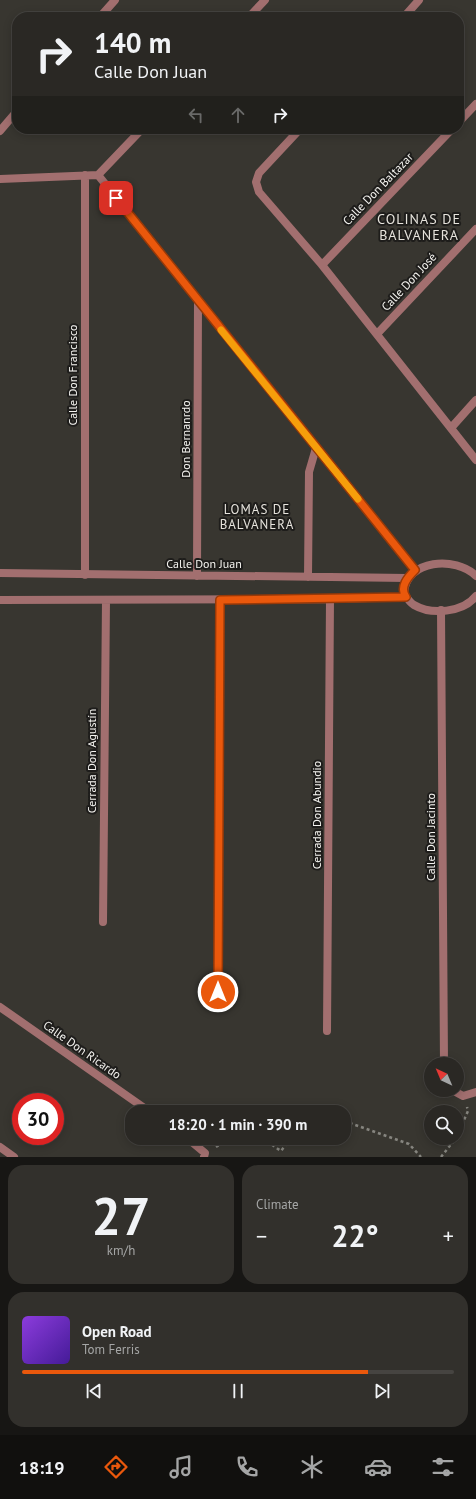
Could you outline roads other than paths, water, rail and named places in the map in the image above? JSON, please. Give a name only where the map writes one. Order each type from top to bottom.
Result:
[{"type":"street","points":[[104,12],[115,0]]},
{"type":"street","points":[[254,12],[265,0]]},
{"type":"street","points":[[408,12],[419,0]]},
{"type":"street","points":[[464,117],[476,104]]},
{"type":"street","points":[[0,131],[12,118]]},
{"type":"street","points":[[0,179],[98,175],[137,134]]},
{"type":"street","points":[[295,134],[259,174],[256,182],[259,192],[322,265],[476,460]]},
{"type":"street","name":"Calle Don Baltazar","points":[[322,265],[447,134]]},
{"type":"street","points":[[98,175],[415,570]]},
{"type":"street","name":"Calle Don Francisco","points":[[85,176],[85,575]]},
{"type":"street","name":"Calle Don José","points":[[377,334],[476,229]]},
{"type":"street","name":"Don Bernanrdo","points":[[197,576],[198,301]]},
{"type":"street","points":[[451,428],[476,400]]},
{"type":"street","points":[[308,577],[309,472],[316,448]]},
{"type":"street","points":[[476,576],[470,570],[446,564],[425,566],[415,570],[404,583],[404,593],[406,597],[414,605],[426,610],[455,609],[476,597]]},
{"type":"street","name":"Calle Don Juan","points":[[0,573],[407,578]]},
{"type":"street","points":[[0,600],[220,600],[406,597]]},
{"type":"street","name":"Cerrada Don Abundio","points":[[328,1031],[330,599]]},
{"type":"street","name":"Cerrada Don Agustín","points":[[103,922],[106,600]]},
{"type":"street","points":[[218,992],[220,600]]},
{"type":"street","name":"Calle Don Jacinto","points":[[441,610],[444,1057]]},
{"type":"street","name":"Calle Don Ricardo","points":[[0,1007],[140,1105]]},
{"type":"street","points":[[464,1096],[476,1092]]},
{"type":"street","points":[[194,1145],[204,1155]]},
{"type":"street","points":[[0,1147],[14,1157]]},
{"type":"district","name":"COLINAS DE BALVANERA","points":[[419,228]]},
{"type":"district","name":"LOMAS DE BALVANERA","points":[[257,516]]}]
